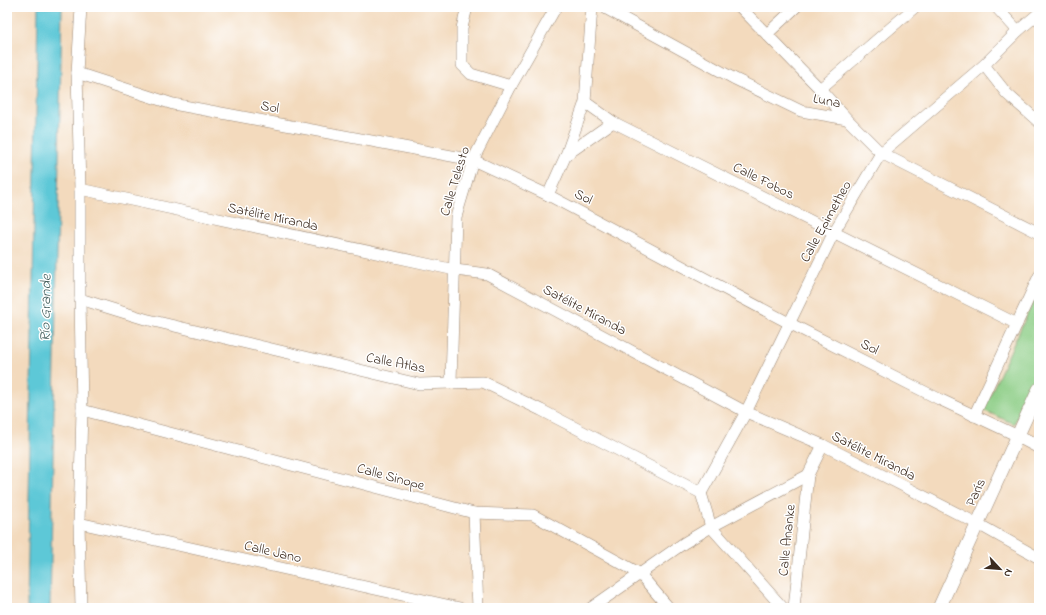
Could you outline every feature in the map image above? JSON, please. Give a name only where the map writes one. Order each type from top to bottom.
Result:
[{"type":"street","points":[[81,7],[77,73],[80,189],[82,410],[79,523],[81,608]]},
{"type":"street","points":[[467,7],[462,28],[462,65],[471,74],[511,86]]},
{"type":"street","name":"Calle Telesto","points":[[451,382],[456,217],[473,160],[511,86],[556,7]]},
{"type":"street","points":[[548,195],[566,155],[585,102],[592,7]]},
{"type":"street","name":"Luna","points":[[603,7],[733,78],[801,111],[847,119],[881,153],[1039,233]]},
{"type":"street","points":[[740,7],[768,34],[847,119]]},
{"type":"street","points":[[768,34],[796,7]]},
{"type":"street","points":[[820,89],[915,7]]},
{"type":"street","points":[[996,7],[1018,31]]},
{"type":"street","name":"Calle Epimetheo","points":[[701,493],[746,412],[834,232],[881,153],[984,66],[1018,31],[1039,13]]},
{"type":"street","points":[[984,66],[1007,94],[1039,122]]},
{"type":"street","name":"Sol","points":[[77,73],[173,104],[473,160],[548,195],[789,323],[1039,447]]},
{"type":"street","name":"Calle Fobos","points":[[585,102],[613,122],[1017,324]]},
{"type":"street","points":[[566,155],[613,122]]},
{"type":"street","name":"Satélite Miranda","points":[[80,189],[455,270],[487,274],[746,412],[823,445],[978,524],[1039,558]]},
{"type":"street","points":[[974,416],[1039,276]]},
{"type":"street","name":"Calle Atlas","points":[[80,299],[145,319],[419,384],[483,382],[541,410],[701,493]]},
{"type":"street","name":"París","points":[[941,607],[1039,390]]},
{"type":"street","name":"Calle Sinope","points":[[82,410],[474,513],[534,514],[639,573],[669,608]]},
{"type":"street","points":[[591,608],[639,573],[711,527],[808,475],[823,445]]},
{"type":"street","name":"Calle Ananke","points":[[794,608],[808,475]]},
{"type":"street","points":[[701,493],[711,527],[783,608]]},
{"type":"street","points":[[474,513],[478,608]]},
{"type":"street","name":"Calle Jano","points":[[79,523],[460,608]]},
{"type":"green space","points":[[1039,289],[1039,369],[1014,424],[983,410]]},
{"type":"water","name":"Río Grande","points":[[38,7],[62,7],[50,608],[27,608]]}]
